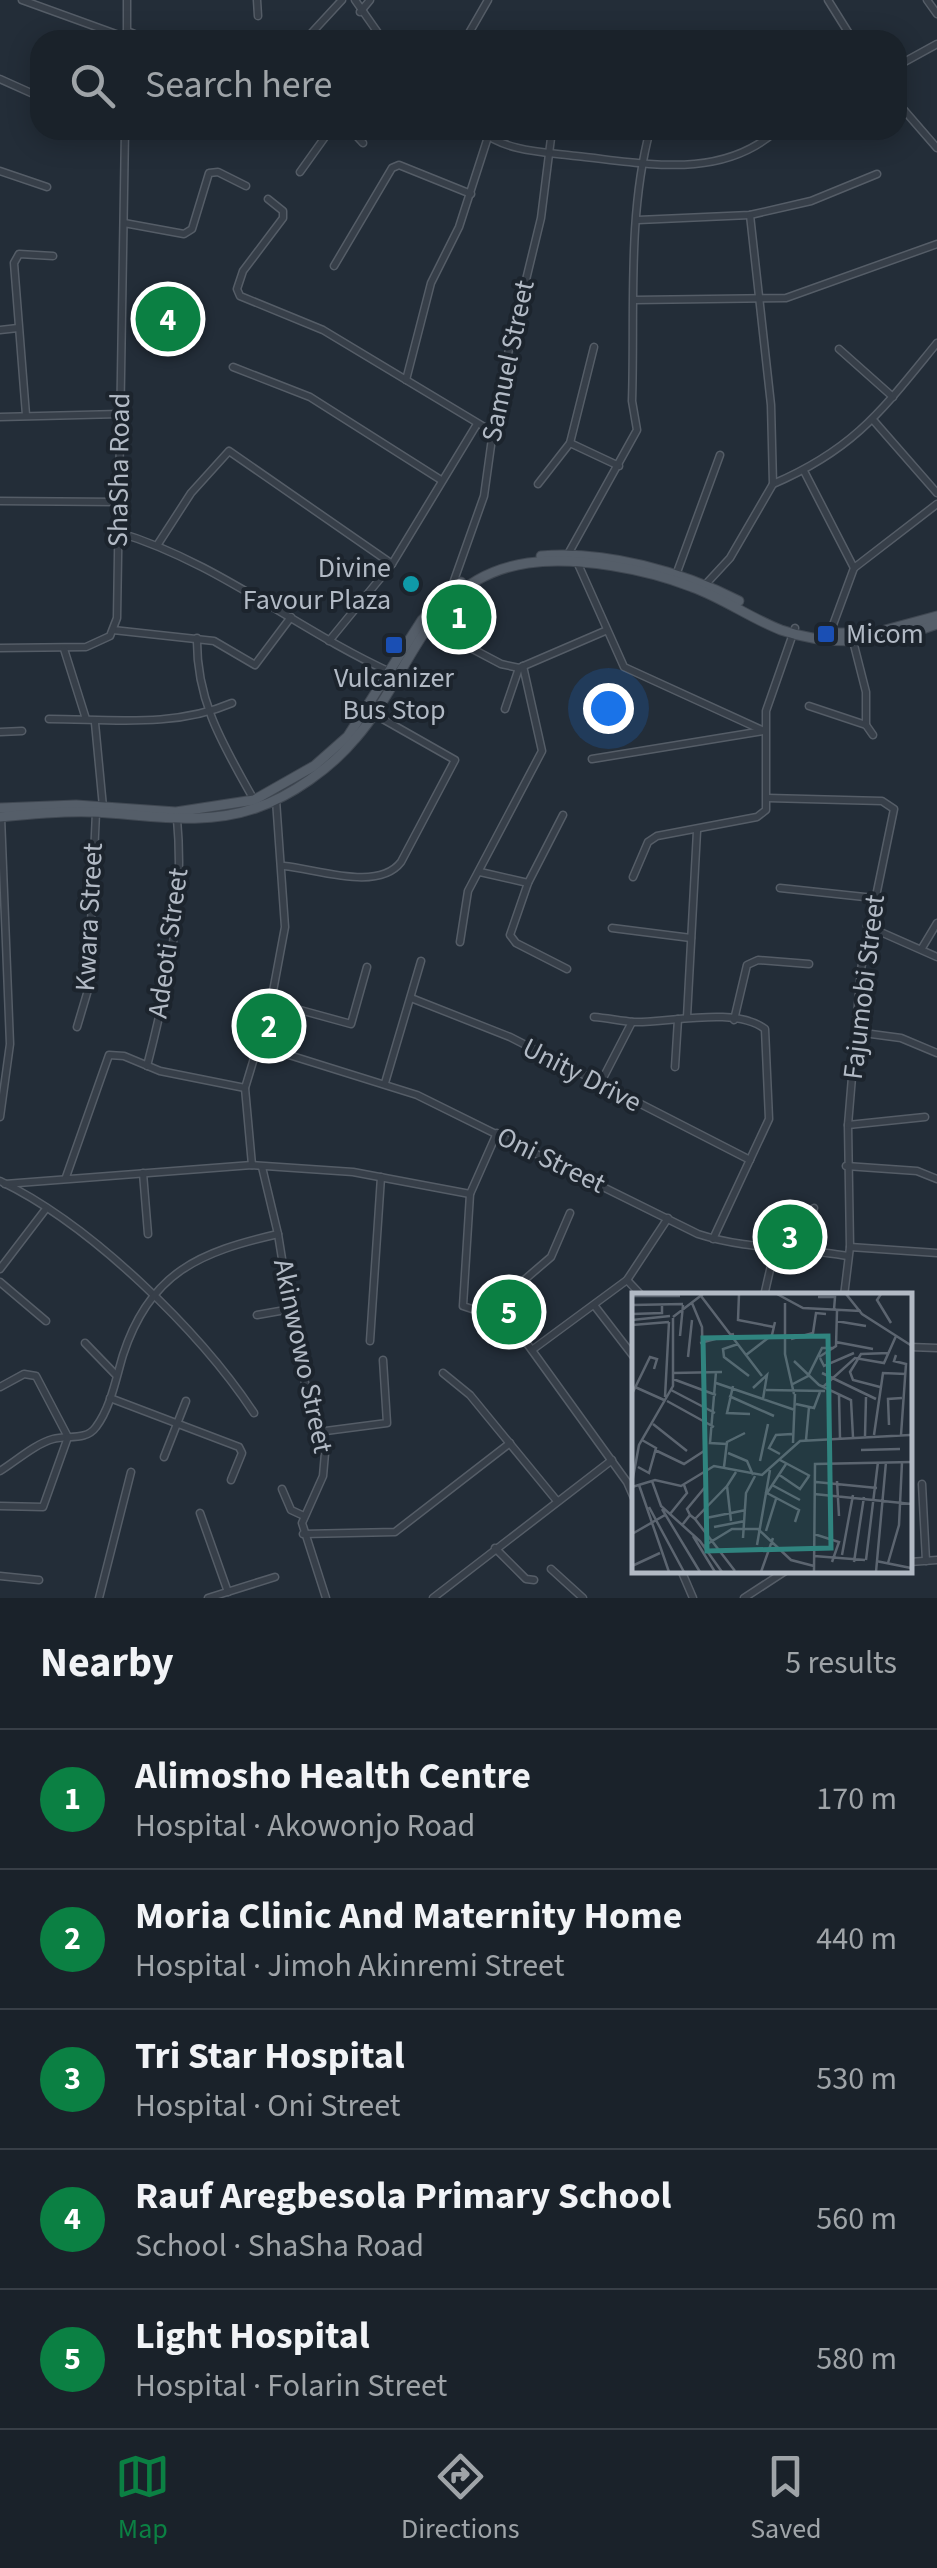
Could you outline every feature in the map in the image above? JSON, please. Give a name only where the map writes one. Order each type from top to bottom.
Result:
[{"type":"main road","points":[[1,817],[100,809],[176,819],[240,812],[276,799],[332,761],[374,714],[422,620],[470,576],[513,560],[567,556],[676,575],[794,631]]},
{"type":"main road","points":[[0,808],[176,812],[254,800],[332,752],[362,719],[452,592],[512,566],[542,561],[578,564],[688,585],[794,631],[829,637],[853,640],[904,634],[937,624]]},
{"type":"main road","points":[[829,637],[874,633],[937,616]]},
{"type":"street","points":[[22,0],[107,30]]},
{"type":"street","points":[[127,0],[127,30]]},
{"type":"street","points":[[257,0],[258,16]]},
{"type":"street","points":[[314,30],[342,0]]},
{"type":"street","points":[[355,0],[375,30]]},
{"type":"street","points":[[360,12],[370,0]]},
{"type":"street","points":[[471,30],[488,0]]},
{"type":"street","points":[[828,0],[846,30]]},
{"type":"street","points":[[927,0],[937,14]]},
{"type":"street","points":[[907,60],[937,44]]},
{"type":"street","points":[[0,78],[30,92]]},
{"type":"street","points":[[907,114],[937,148]]},
{"type":"street","name":"ShaSha Road","points":[[113,630],[118,618],[125,140]]},
{"type":"street","points":[[300,172],[323,140]]},
{"type":"street","points":[[406,380],[431,283],[471,194],[487,140]]},
{"type":"street","points":[[498,140],[548,155],[640,165],[677,165],[740,155],[762,140]]},
{"type":"street","name":"Samuel Street","points":[[452,592],[484,496],[490,431],[541,218],[550,140]]},
{"type":"street","points":[[567,556],[636,430],[632,401],[640,165],[647,140]]},
{"type":"street","points":[[334,266],[392,168],[400,165],[471,194]]},
{"type":"street","points":[[0,171],[47,187]]},
{"type":"street","points":[[124,223],[184,234],[192,229],[209,172],[218,172],[246,186]]},
{"type":"street","points":[[638,220],[750,215],[810,201],[877,174]]},
{"type":"street","points":[[268,199],[283,211],[282,218],[244,271],[237,289],[240,296],[323,330],[490,431]]},
{"type":"street","points":[[705,586],[730,558],[774,484],[771,405],[756,298],[750,215]]},
{"type":"street","points":[[635,300],[786,298],[937,244]]},
{"type":"street","points":[[26,415],[15,257],[53,256]]},
{"type":"street","points":[[0,330],[18,328]]},
{"type":"street","points":[[774,484],[804,471],[874,421],[937,343]]},
{"type":"street","points":[[538,484],[570,443],[594,347]]},
{"type":"street","points":[[839,349],[893,397]]},
{"type":"street","points":[[233,367],[310,397],[441,480]]},
{"type":"street","points":[[0,416],[120,414]]},
{"type":"street","points":[[874,421],[937,492]]},
{"type":"street","points":[[328,642],[392,564],[477,424]]},
{"type":"street","points":[[570,443],[619,466]]},
{"type":"street","points":[[158,544],[192,493],[229,451],[392,564]]},
{"type":"street","points":[[676,575],[720,455]]},
{"type":"street","points":[[804,471],[854,568]]},
{"type":"street","points":[[930,485],[937,476]]},
{"type":"street","points":[[0,501],[118,502]]},
{"type":"street","points":[[829,637],[854,568],[937,504]]},
{"type":"street","points":[[117,532],[158,544],[291,617],[328,642],[394,674]]},
{"type":"street","points":[[578,564],[616,656],[635,676],[764,731]]},
{"type":"street","points":[[0,648],[64,649],[96,643],[113,630],[214,641],[254,665],[291,617]]},
{"type":"street","points":[[428,625],[501,664],[521,667],[606,631]]},
{"type":"street","points":[[633,877],[648,842],[656,836],[757,817],[766,810],[766,710],[794,631]]},
{"type":"street","points":[[197,638],[198,676],[206,714],[254,800]]},
{"type":"street","points":[[853,640],[866,692],[866,726]]},
{"type":"street","points":[[64,649],[86,719]]},
{"type":"street","points":[[505,709],[521,667]]},
{"type":"street","points":[[460,942],[468,890],[542,751],[521,667]]},
{"type":"street","points":[[49,719],[86,719],[95,724],[140,718],[174,720],[206,714],[232,703]]},
{"type":"street","points":[[809,706],[866,726],[873,735]]},
{"type":"street","points":[[284,866],[370,877],[390,874],[401,862],[455,760],[374,714]]},
{"type":"street","name":"Kwara Street","points":[[77,1027],[88,990],[100,809],[95,724]]},
{"type":"street","points":[[0,732],[22,731]]},
{"type":"street","points":[[592,759],[764,731]]},
{"type":"street","name":"Fajumobi Street","points":[[768,798],[882,802],[892,806],[867,926],[856,1032],[846,1166],[850,1246],[844,1293]]},
{"type":"street","name":"Akinwowo Street","points":[[276,799],[284,866],[285,927],[271,1002],[245,1088],[257,1166],[278,1234],[298,1358],[325,1470],[304,1516],[303,1534],[326,1598]]},
{"type":"street","points":[[563,815],[528,883],[510,935],[516,944],[567,969]]},
{"type":"street","points":[[0,1117],[10,1044],[1,817]]},
{"type":"street","name":"Adeoti Street","points":[[147,1066],[180,883],[176,819]]},
{"type":"street","points":[[675,1067],[692,938],[697,831]]},
{"type":"street","points":[[480,872],[528,883]]},
{"type":"street","points":[[780,888],[874,898]]},
{"type":"street","points":[[922,948],[937,923]]},
{"type":"street","points":[[867,926],[937,957]]},
{"type":"street","points":[[612,928],[692,938]]},
{"type":"street","points":[[734,1020],[746,964],[758,960],[809,964]]},
{"type":"street","points":[[386,1083],[421,961]]},
{"type":"street","points":[[271,1002],[350,1024],[366,966]]},
{"type":"street","name":"Unity Drive","points":[[411,998],[510,1037],[750,1160]]},
{"type":"street","points":[[594,1016],[633,1022],[683,1018],[734,1020],[765,1029],[769,1118],[713,1239]]},
{"type":"street","points":[[600,1084],[628,1023],[633,1022]]},
{"type":"street","points":[[856,1032],[901,1038],[937,1053]]},
{"type":"street","name":"Oni Street","points":[[256,1045],[386,1083],[713,1239],[848,1256]]},
{"type":"street","points":[[66,1176],[108,1055],[245,1088]]},
{"type":"street","points":[[848,1125],[926,1117]]},
{"type":"street","points":[[497,1133],[470,1194],[460,1302],[475,1310],[496,1302],[558,1249],[570,1213]]},
{"type":"street","points":[[3,1182],[257,1166],[381,1177],[470,1194]]},
{"type":"street","points":[[846,1166],[916,1171],[937,1179]]},
{"type":"street","points":[[143,1173],[148,1234]]},
{"type":"street","points":[[370,1341],[381,1177]]},
{"type":"street","points":[[3,1182],[153,1295],[254,1413]]},
{"type":"street","points":[[798,1247],[814,1208]]},
{"type":"street","points":[[0,1269],[45,1210]]},
{"type":"street","points":[[532,1350],[627,1280],[668,1218]]},
{"type":"street","points":[[0,1471],[49,1440],[92,1432],[110,1398],[128,1340],[153,1295],[202,1255],[278,1234]]},
{"type":"street","points":[[850,1246],[937,1253]]},
{"type":"street","points":[[765,1293],[774,1248]]},
{"type":"street","points":[[627,1280],[639,1293]]},
{"type":"street","points":[[0,1282],[46,1321]]},
{"type":"street","points":[[496,1302],[612,1460],[632,1495]]},
{"type":"street","points":[[594,1305],[632,1353]]},
{"type":"street","points":[[257,1315],[290,1309]]},
{"type":"street","points":[[85,1343],[116,1376]]},
{"type":"street","points":[[912,1347],[937,1348]]},
{"type":"street","points":[[318,1432],[387,1424],[382,1360]]},
{"type":"street","points":[[443,1373],[470,1395],[557,1501]]},
{"type":"street","points":[[0,1387],[24,1374],[36,1376],[68,1437],[43,1507],[0,1506]]},
{"type":"street","points":[[110,1398],[239,1447],[242,1453],[231,1480]]},
{"type":"street","points":[[164,1457],[186,1401]]},
{"type":"street","points":[[303,1534],[394,1532],[510,1443]]},
{"type":"street","points":[[433,1598],[612,1460]]},
{"type":"street","points":[[99,1598],[131,1472]]},
{"type":"street","points":[[922,1484],[926,1561]]},
{"type":"street","points":[[282,1490],[291,1510],[304,1516]]},
{"type":"street","points":[[200,1512],[228,1592]]},
{"type":"street","points":[[495,1548],[526,1579],[534,1580]]},
{"type":"street","points":[[912,1562],[937,1560]]},
{"type":"street","points":[[551,1570],[583,1598]]},
{"type":"street","points":[[682,1573],[694,1598]]},
{"type":"street","points":[[744,1598],[782,1573]]},
{"type":"street","points":[[0,1576],[40,1580]]},
{"type":"street","points":[[208,1598],[275,1576]]},
{"type":"place","name":"Rauf Aregbesola Primary School","points":[[168,319]]},
{"type":"place","name":"Divine Favour Plaza","points":[[411,584]]},
{"type":"place","name":"Alimosho Health Centre","points":[[459,617]]},
{"type":"place","name":"Micom","points":[[826,634]]},
{"type":"place","name":"Vulcanizer Bus Stop","points":[[394,645]]},
{"type":"place","name":"Moria Clinic And Maternity Home","points":[[269,1026]]},
{"type":"place","name":"Tri Star Hospital","points":[[790,1237]]},
{"type":"place","name":"Light Hospital","points":[[509,1312]]}]
